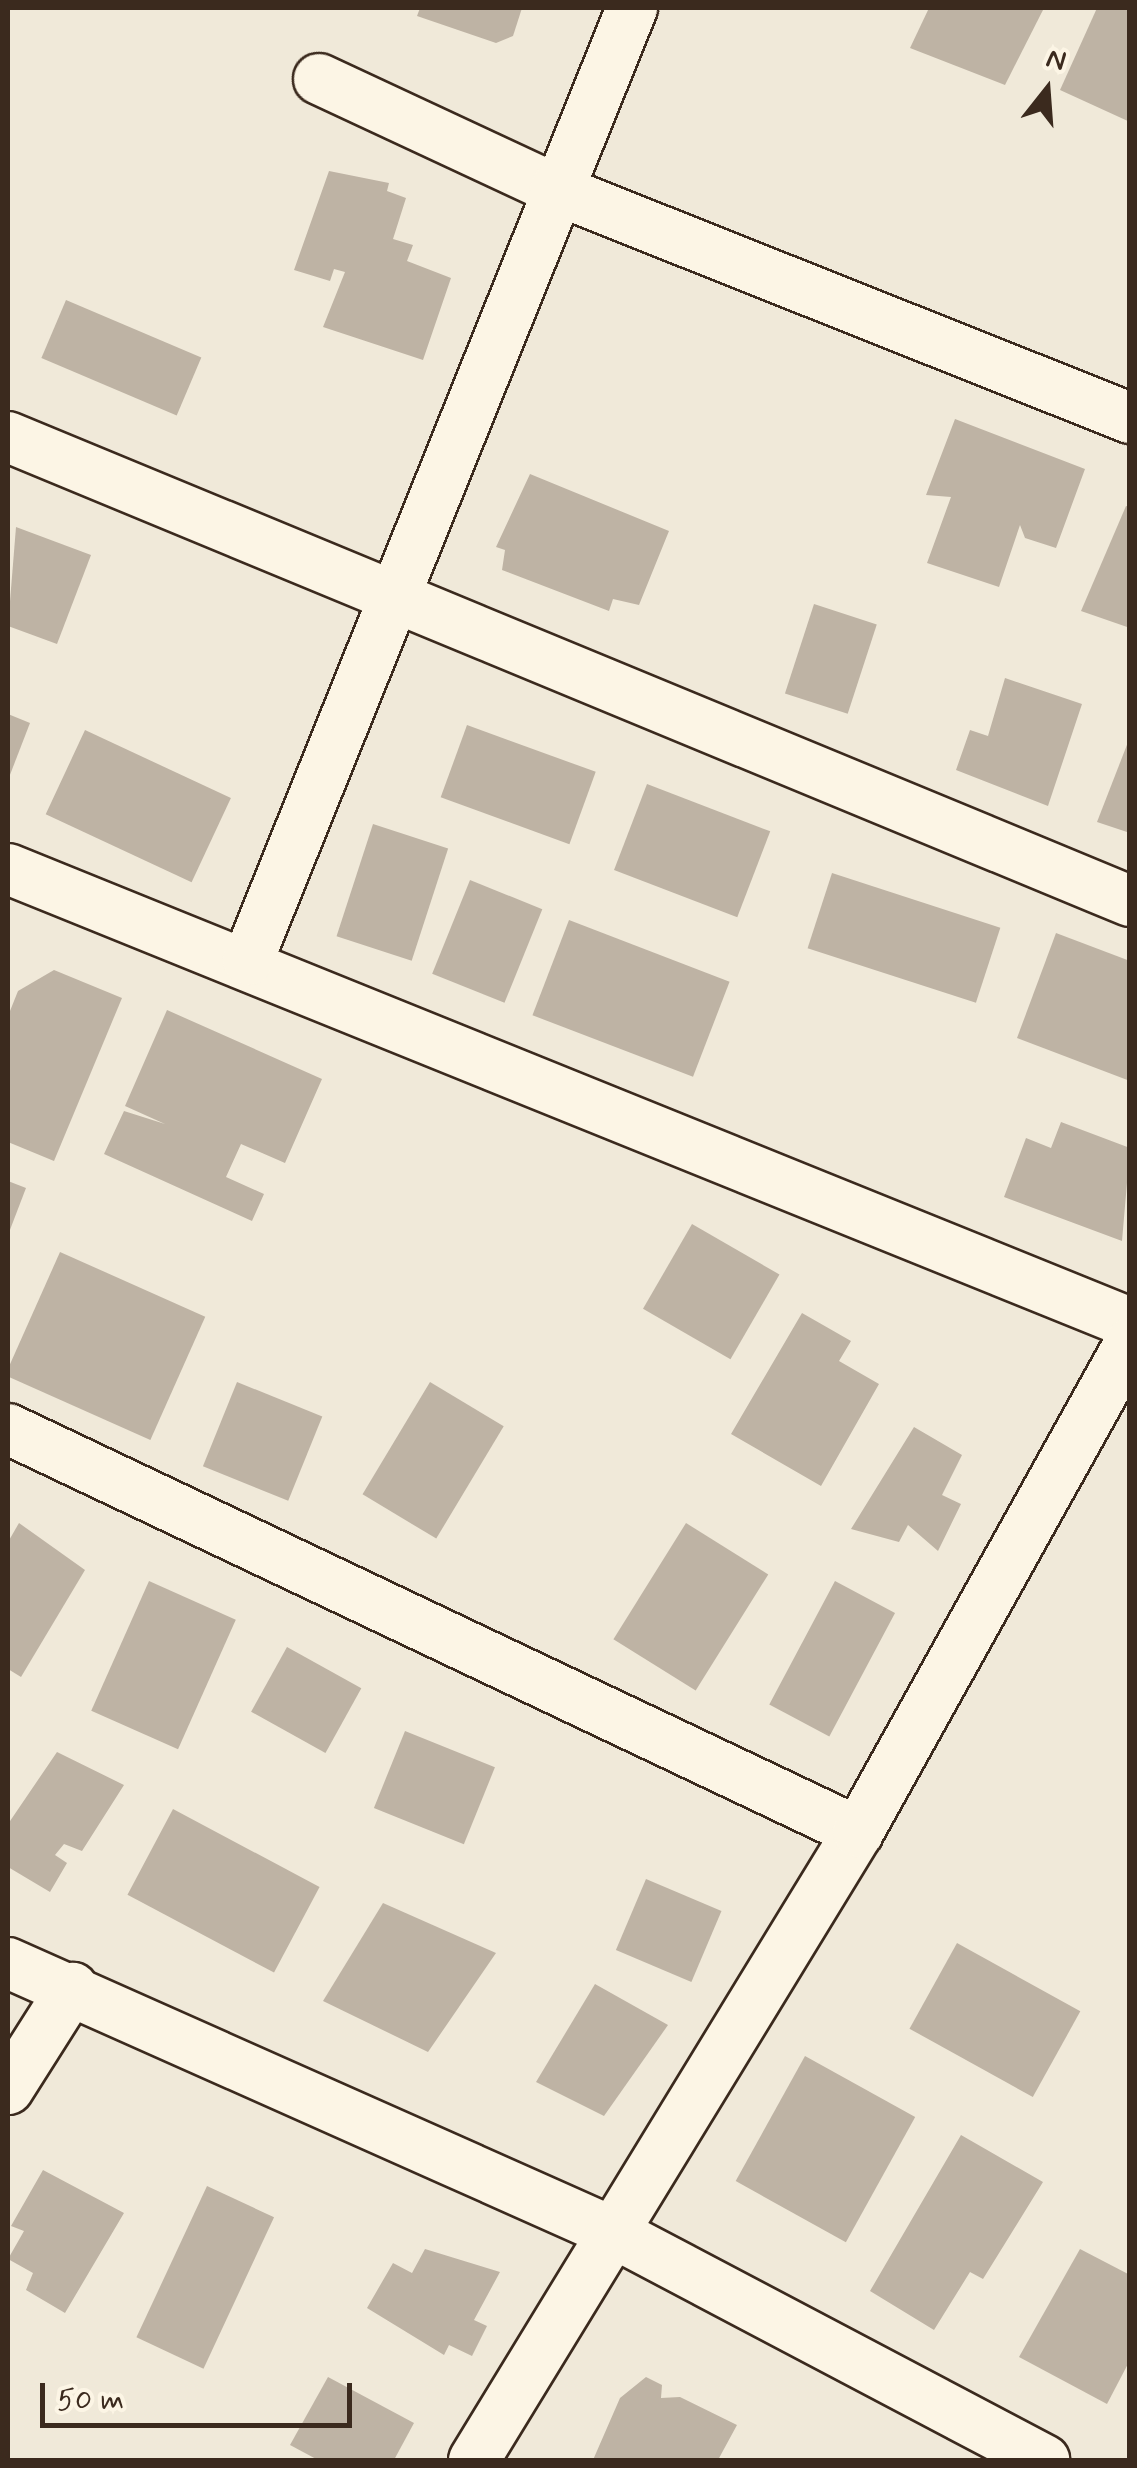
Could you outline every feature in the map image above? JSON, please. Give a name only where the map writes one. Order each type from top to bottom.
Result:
[{"type":"street","points":[[248,960],[555,190],[632,8]]},
{"type":"street","points":[[319,79],[555,190],[1130,418]]},
{"type":"street","points":[[8,437],[390,601],[1130,901]]},
{"type":"street","points":[[8,868],[248,960],[1130,1323]]},
{"type":"street","points":[[474,2460],[610,2231],[858,1832],[1130,1343]]},
{"type":"street","points":[[8,1429],[858,1832]]},
{"type":"street","points":[[8,1963],[72,1988],[610,2231],[1044,2460]]},
{"type":"street","points":[[8,2090],[72,1988]]},
{"type":"building","points":[[420,8],[522,8],[513,36],[496,43],[417,16]]},
{"type":"building","points":[[929,8],[1044,8],[1005,85],[910,48]]},
{"type":"building","points":[[1097,8],[1130,8],[1130,122],[1060,90]]},
{"type":"building","points":[[329,171],[389,183],[387,191],[406,198],[393,239],[413,245],[407,261],[451,278],[423,360],[323,327],[345,272],[334,269],[330,281],[294,270]]},
{"type":"building","points":[[66,300],[201,357],[177,415],[41,358]]},
{"type":"building","points":[[955,419],[1085,469],[1056,548],[1025,538],[1020,525],[999,587],[927,563],[951,497],[926,495]]},
{"type":"building","points":[[530,474],[669,531],[639,605],[613,599],[609,611],[502,570],[505,550],[496,547]]},
{"type":"building","points":[[1126,506],[1130,507],[1130,628],[1081,611]]},
{"type":"building","points":[[16,527],[91,555],[57,644],[8,626]]},
{"type":"building","points":[[814,604],[877,624],[848,714],[785,693]]},
{"type":"building","points":[[1005,678],[1082,704],[1048,806],[956,770],[970,730],[988,736]]},
{"type":"building","points":[[8,714],[30,723],[8,780]]},
{"type":"building","points":[[467,725],[596,772],[569,844],[441,797]]},
{"type":"building","points":[[85,730],[231,798],[192,882],[46,814]]},
{"type":"building","points":[[1130,737],[1130,833],[1097,822]]},
{"type":"building","points":[[647,784],[770,831],[737,917],[614,870]]},
{"type":"building","points":[[373,824],[448,848],[412,961],[337,936]]},
{"type":"building","points":[[832,873],[1000,928],[976,1003],[808,948]]},
{"type":"building","points":[[470,880],[542,909],[504,1003],[432,974]]},
{"type":"building","points":[[569,920],[730,982],[693,1077],[532,1015]]},
{"type":"building","points":[[1056,933],[1130,961],[1130,1081],[1017,1038]]},
{"type":"building","points":[[54,970],[122,998],[54,1161],[8,1142],[8,1016],[18,991]]},
{"type":"building","points":[[167,1010],[322,1079],[285,1163],[241,1144],[226,1177],[264,1194],[252,1221],[104,1154],[124,1111],[165,1124],[125,1106]]},
{"type":"building","points":[[1061,1122],[1130,1148],[1122,1241],[1004,1197],[1026,1138],[1051,1148]]},
{"type":"building","points":[[8,1181],[26,1188],[8,1235]]},
{"type":"building","points":[[692,1224],[779,1274],[730,1359],[643,1309]]},
{"type":"building","points":[[60,1252],[205,1317],[150,1440],[8,1377],[8,1369]]},
{"type":"building","points":[[802,1313],[851,1341],[839,1361],[879,1384],[821,1486],[731,1434]]},
{"type":"building","points":[[237,1382],[322,1416],[288,1501],[203,1466]]},
{"type":"building","points":[[430,1382],[504,1426],[436,1539],[363,1494]]},
{"type":"building","points":[[914,1427],[962,1455],[942,1495],[961,1504],[938,1551],[908,1525],[899,1542],[851,1529]]},
{"type":"building","points":[[19,1523],[85,1570],[21,1677],[8,1669],[8,1542]]},
{"type":"building","points":[[686,1523],[768,1574],[696,1691],[613,1639]]},
{"type":"building","points":[[149,1581],[236,1620],[178,1749],[91,1711]]},
{"type":"building","points":[[835,1581],[895,1613],[829,1737],[769,1705]]},
{"type":"building","points":[[287,1647],[361,1688],[325,1753],[251,1712]]},
{"type":"building","points":[[405,1731],[495,1767],[464,1844],[374,1808]]},
{"type":"building","points":[[57,1752],[124,1785],[82,1851],[64,1844],[55,1855],[67,1863],[50,1892],[8,1867],[8,1824]]},
{"type":"building","points":[[173,1809],[320,1887],[274,1973],[127,1895]]},
{"type":"building","points":[[646,1879],[721,1911],[691,1982],[616,1950]]},
{"type":"building","points":[[383,1903],[496,1953],[428,2052],[323,2001]]},
{"type":"building","points":[[957,1943],[1080,2011],[1033,2097],[909,2029]]},
{"type":"building","points":[[595,1984],[668,2025],[604,2116],[536,2082]]},
{"type":"building","points":[[805,2056],[915,2117],[846,2242],[736,2181]]},
{"type":"building","points":[[961,2135],[1043,2182],[983,2279],[970,2272],[934,2330],[870,2291]]},
{"type":"building","points":[[43,2170],[124,2213],[65,2313],[26,2290],[33,2273],[8,2259],[24,2231],[11,2226]]},
{"type":"building","points":[[207,2186],[274,2217],[203,2369],[136,2337]]},
{"type":"building","points":[[425,2249],[500,2272],[474,2320],[487,2326],[472,2356],[449,2345],[444,2355],[367,2308],[393,2263],[412,2273]]},
{"type":"building","points":[[1080,2249],[1130,2275],[1130,2360],[1107,2404],[1019,2357]]},
{"type":"building","points":[[328,2377],[414,2423],[394,2460],[318,2460],[290,2445]]},
{"type":"building","points":[[646,2377],[662,2385],[661,2398],[680,2397],[737,2425],[718,2460],[593,2460],[620,2398]]}]
